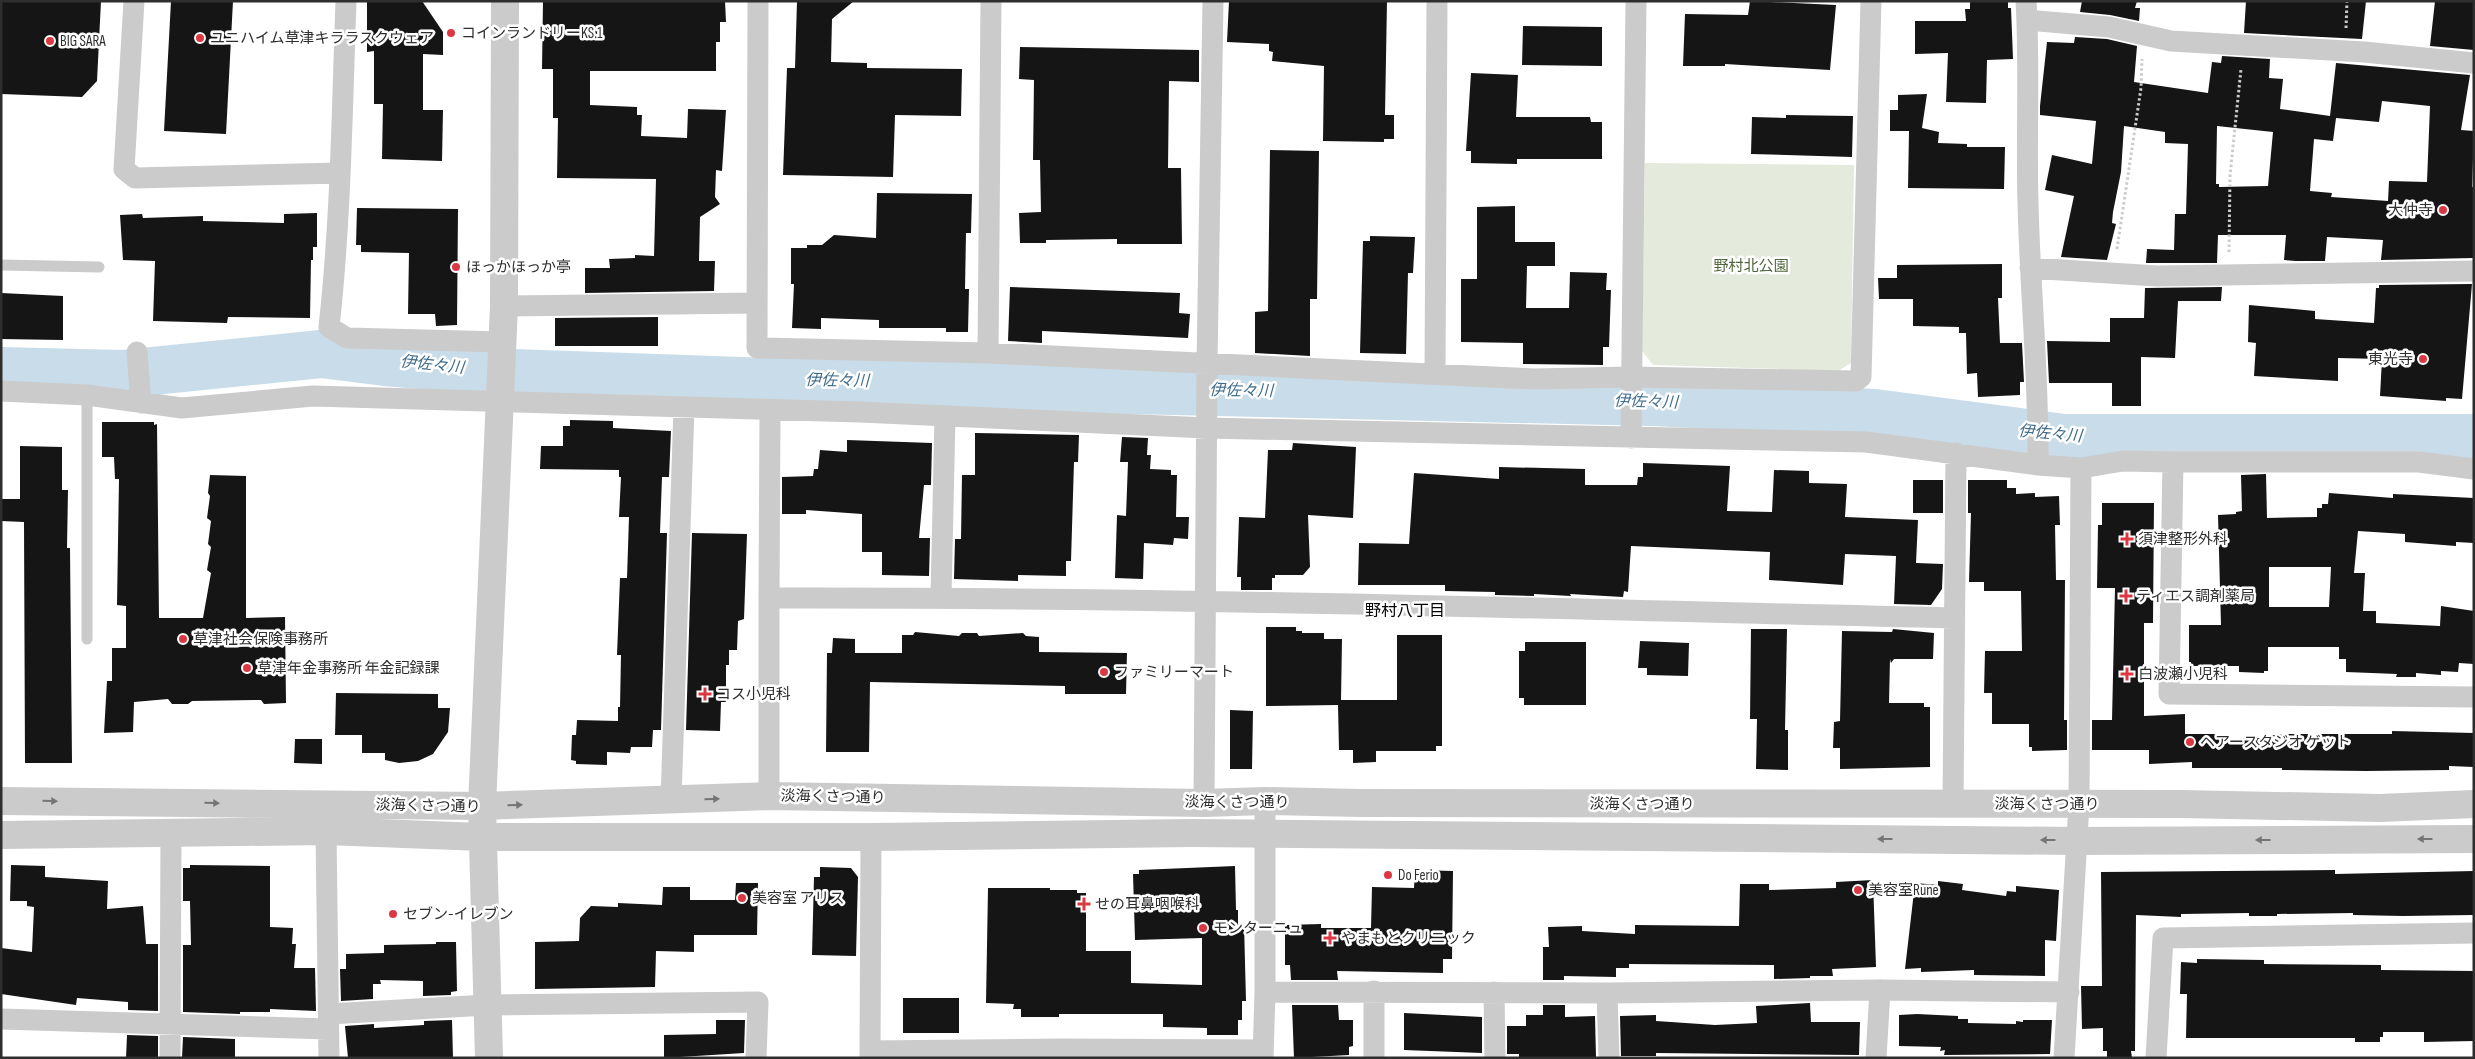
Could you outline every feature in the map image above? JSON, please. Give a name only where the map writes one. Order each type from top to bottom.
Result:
[{"type":"street","points":[[134,1],[124,168],[135,178],[340,173]]},
{"type":"street","points":[[346,1],[335,273],[329,327],[347,338],[502,342]]},
{"type":"street","points":[[489,1058],[482,806],[504,306],[505,1]]},
{"type":"street","points":[[758,1],[757,348],[988,353],[1631,382],[1856,381],[1861,377],[1871,1]]},
{"type":"street","points":[[988,353],[991,1]]},
{"type":"street","points":[[1204,803],[1207,364],[1213,1]]},
{"type":"street","points":[[1435,374],[1437,1]]},
{"type":"street","points":[[1631,438],[1636,1]]},
{"type":"street","points":[[2038,465],[2038,403],[2030,268],[2026,145],[2026,11],[2171,41],[2364,52],[2474,62]]},
{"type":"street","points":[[2030,268],[2157,276],[2474,270]]},
{"type":"street","points":[[504,306],[756,304]]},
{"type":"street","points":[[137,352],[141,403]]},
{"type":"street","points":[[1,391],[86,395],[182,408],[313,396],[945,416],[1207,428],[1866,442],[2038,465],[2080,468],[2124,461],[2419,462],[2474,469]]},
{"type":"street","points":[[671,800],[684,407]]},
{"type":"street","points":[[769,796],[770,410]]},
{"type":"street","points":[[941,598],[945,416]]},
{"type":"street","points":[[1953,804],[1956,453]]},
{"type":"street","points":[[2173,462],[2170,694],[2474,697]]},
{"type":"street","points":[[2064,1058],[2078,804],[2080,468]]},
{"type":"street","points":[[770,598],[941,598],[1206,602],[1954,618]]},
{"type":"street","name":"淡海くさつ通り","points":[[1,801],[482,806],[769,796],[1204,803],[1265,801],[2182,804],[2380,808],[2474,804]]},
{"type":"street","points":[[871,837],[870,1055],[1062,1053],[1263,1054],[1265,992],[1265,801]]},
{"type":"street","points":[[326,831],[329,1058]]},
{"type":"street","name":"淡海くさつ通り","points":[[1,835],[326,831],[482,837],[1265,834],[2075,841],[2474,839]]},
{"type":"street","points":[[170,1058],[171,833]]},
{"type":"street","points":[[2156,1058],[2163,938],[2474,934]]},
{"type":"street","points":[[1265,992],[1607,993],[1880,990],[2068,992]]},
{"type":"street","points":[[1876,1058],[1880,990]]},
{"type":"street","points":[[1374,991],[1374,1058]]},
{"type":"street","points":[[1494,992],[1495,1058]]},
{"type":"street","points":[[1607,993],[1609,1058]]},
{"type":"street","points":[[1,1019],[171,1023],[328,1022],[487,1005],[758,1002],[756,1058]]},
{"type":"lane","points":[[1,265],[99,267]]},
{"type":"lane","points":[[86,395],[87,639]]},
{"type":"path","points":[[2114,274],[2141,88],[2143,34]]},
{"type":"path","points":[[2229,275],[2230,176],[2243,46]]},
{"type":"green space","name":"野村北公園","points":[[1645,163],[1854,165],[1851,363],[1838,371],[1653,365],[1642,351]]},
{"type":"building","name":"BIG SARA","points":[[1,1],[101,1],[97,81],[82,97],[1,94]]},
{"type":"building","name":"ユニハイム草津キララスクウェア","points":[[171,1],[233,1],[226,134],[164,131]]},
{"type":"building","points":[[367,1],[422,1],[443,32],[443,55],[423,54],[423,110],[443,110],[442,161],[382,159],[383,104],[374,104],[374,51],[367,52]]},
{"type":"building","points":[[543,1],[725,1],[726,22],[720,22],[720,42],[716,42],[716,71],[590,71],[590,105],[637,107],[637,115],[642,115],[641,136],[687,138],[688,109],[726,110],[722,171],[716,170],[715,197],[720,204],[700,217],[699,261],[715,261],[714,291],[585,293],[585,268],[610,268],[609,259],[635,258],[635,255],[654,256],[656,179],[557,178],[558,118],[553,118],[553,69],[542,69]]},
{"type":"building","points":[[797,1],[854,1],[832,19],[831,62],[867,63],[867,68],[962,69],[961,116],[895,115],[893,177],[783,175],[787,68],[795,68]]},
{"type":"building","points":[[1229,1],[1387,1],[1385,115],[1394,115],[1394,139],[1384,139],[1384,142],[1323,141],[1324,66],[1272,61],[1273,52],[1269,51],[1269,44],[1227,42]]},
{"type":"building","points":[[1750,1],[1836,5],[1830,70],[1725,64],[1725,66],[1683,66],[1685,14],[1748,15]]},
{"type":"building","points":[[1970,1],[2008,1],[2008,8],[2011,8],[2013,59],[1987,60],[1986,103],[1946,102],[1948,53],[1915,54],[1915,21],[1966,21],[1965,9],[1970,9]]},
{"type":"building","points":[[2082,1],[2137,1],[2135,8],[2140,8],[2139,21],[2110,15],[2080,12]]},
{"type":"building","points":[[2246,1],[2366,1],[2362,39],[2244,33]]},
{"type":"building","points":[[2435,1],[2474,1],[2474,50],[2430,46]]},
{"type":"building","points":[[1523,26],[1602,27],[1602,66],[1522,65]]},
{"type":"building","points":[[2075,37],[2107,39],[2137,46],[2134,82],[2208,93],[2212,62],[2221,63],[2222,56],[2270,59],[2269,78],[2283,79],[2280,109],[2330,116],[2336,63],[2470,75],[2461,130],[2474,131],[2472,187],[2474,187],[2474,258],[2381,260],[2383,240],[2327,237],[2325,261],[2284,260],[2286,235],[2218,235],[2217,263],[2146,263],[2147,249],[2174,250],[2175,214],[2186,214],[2188,144],[2165,143],[2165,132],[2124,126],[2121,172],[2112,223],[2116,224],[2107,260],[2061,257],[2074,196],[2045,190],[2052,155],[2092,164],[2096,121],[2040,115],[2040,106],[2047,42],[2074,43]],"holes":[[[2382,101],[2430,106],[2427,182],[2389,181],[2388,201],[2331,197],[2332,193],[2310,191],[2314,139],[2333,141],[2336,118],[2379,122]],[[2217,126],[2273,132],[2268,186],[2219,187],[2219,184],[2216,184]]]},
{"type":"building","points":[[1020,47],[1199,50],[1199,82],[1169,81],[1168,168],[1181,168],[1182,244],[1117,244],[1117,239],[1046,240],[1046,243],[1020,243],[1019,213],[1041,212],[1040,160],[1033,160],[1034,80],[1019,79]]},
{"type":"building","points":[[1471,73],[1518,75],[1516,117],[1590,117],[1591,122],[1602,122],[1602,159],[1517,159],[1517,164],[1471,163],[1471,151],[1466,151]]},
{"type":"building","points":[[1927,94],[1922,128],[1939,132],[1938,143],[1967,144],[1967,147],[2005,147],[2004,189],[1908,188],[1909,131],[1890,131],[1890,110],[1898,110],[1898,95]]},
{"type":"building","points":[[1786,115],[1853,116],[1852,157],[1751,154],[1752,117],[1786,118]]},
{"type":"building","points":[[1270,150],[1319,151],[1317,299],[1310,299],[1310,356],[1255,353],[1255,312],[1268,311]]},
{"type":"building","points":[[877,193],[972,194],[971,233],[966,233],[965,289],[969,289],[968,332],[946,332],[946,328],[879,328],[879,320],[821,318],[821,329],[792,328],[794,284],[791,284],[791,248],[807,248],[807,245],[822,245],[834,235],[876,238]]},
{"type":"building","points":[[1515,206],[1515,242],[1555,242],[1555,266],[1527,266],[1526,308],[1569,308],[1570,272],[1607,273],[1606,290],[1611,290],[1609,347],[1603,347],[1603,365],[1523,364],[1523,343],[1461,342],[1461,279],[1477,279],[1477,207]]},
{"type":"building","points":[[357,208],[458,209],[457,325],[436,326],[435,314],[408,314],[409,253],[361,252],[361,245],[356,245]]},
{"type":"building","points":[[317,213],[317,247],[313,247],[313,260],[311,260],[310,318],[228,317],[227,323],[153,321],[155,261],[123,260],[120,215],[142,214],[143,218],[203,216],[203,221],[284,223],[284,214]]},
{"type":"building","points":[[1370,236],[1415,237],[1413,273],[1408,273],[1406,354],[1360,353],[1363,241],[1370,241]]},
{"type":"building","points":[[2002,264],[2002,298],[1998,298],[2000,343],[2022,343],[2024,382],[2020,382],[2020,395],[1978,397],[1977,373],[1967,374],[1966,333],[1959,333],[1959,327],[1913,326],[1913,299],[1879,299],[1878,278],[1897,278],[1897,265]]},
{"type":"building","points":[[2472,284],[2462,399],[2446,398],[2446,401],[2380,396],[2382,359],[2338,358],[2338,381],[2254,376],[2256,343],[2248,342],[2249,305],[2315,311],[2315,319],[2374,323],[2376,288],[2379,288],[2379,285]]},
{"type":"building","points":[[1010,287],[1180,293],[1179,313],[1190,314],[1188,338],[1042,331],[1042,343],[1008,341]]},
{"type":"building","points":[[2222,287],[2221,301],[2178,301],[2175,358],[2141,357],[2141,406],[2112,406],[2112,383],[2049,383],[2047,341],[2110,342],[2110,318],[2144,318],[2145,288]]},
{"type":"building","points":[[1,293],[63,296],[63,340],[1,339]]},
{"type":"building","points":[[658,317],[658,346],[555,346],[555,318]]},
{"type":"building","points":[[570,420],[613,421],[613,428],[671,431],[669,477],[662,477],[660,533],[667,533],[661,730],[653,730],[652,747],[631,747],[630,753],[607,752],[607,765],[576,764],[576,761],[571,760],[572,735],[576,735],[577,720],[618,721],[621,655],[617,655],[620,578],[627,578],[629,517],[619,517],[621,477],[619,477],[619,470],[540,469],[541,446],[563,446],[563,426],[570,426]]},
{"type":"building","points":[[102,422],[154,422],[154,425],[157,424],[159,618],[203,618],[211,573],[207,570],[211,547],[208,544],[211,521],[207,518],[210,475],[246,476],[246,618],[285,617],[286,703],[264,704],[261,700],[192,701],[188,704],[172,704],[168,699],[134,702],[133,732],[104,733],[107,681],[112,681],[112,648],[126,648],[126,606],[117,605],[119,479],[115,479],[114,457],[102,457]]},
{"type":"building","points":[[975,433],[1079,435],[1078,462],[1074,462],[1071,561],[1066,561],[1066,576],[1018,575],[1018,581],[954,579],[955,539],[961,539],[962,475],[975,475]]},
{"type":"building","points":[[1122,437],[1148,438],[1147,455],[1151,455],[1150,469],[1171,470],[1171,475],[1177,475],[1176,517],[1189,517],[1188,539],[1174,538],[1173,545],[1144,543],[1143,579],[1115,578],[1117,515],[1126,516],[1128,462],[1120,462]]},
{"type":"building","points":[[847,440],[932,443],[931,485],[924,485],[919,538],[930,538],[929,576],[882,575],[882,552],[862,552],[862,514],[806,510],[806,514],[782,514],[782,477],[813,476],[814,469],[818,469],[820,450],[847,452]]},
{"type":"building","points":[[1293,443],[1356,447],[1353,518],[1308,515],[1310,567],[1303,575],[1275,575],[1275,578],[1272,578],[1272,590],[1241,590],[1241,577],[1237,577],[1239,517],[1265,518],[1268,450],[1292,450]]},
{"type":"building","points":[[20,446],[62,447],[62,490],[68,490],[67,548],[70,548],[72,763],[25,763],[24,522],[1,521],[1,499],[20,499]]},
{"type":"building","points":[[1643,463],[1730,466],[1727,511],[1772,512],[1774,470],[1809,471],[1809,483],[1847,484],[1845,517],[1918,520],[1916,563],[1943,564],[1942,589],[1931,605],[1894,604],[1896,556],[1845,554],[1843,585],[1769,580],[1770,552],[1631,546],[1628,592],[1624,591],[1623,597],[1570,594],[1571,596],[1534,594],[1534,596],[1495,595],[1495,592],[1445,591],[1445,585],[1358,585],[1359,543],[1409,544],[1414,473],[1499,479],[1499,467],[1585,469],[1585,485],[1637,485],[1638,477],[1643,477]]},
{"type":"building","points":[[2266,474],[2267,518],[2317,517],[2317,508],[2322,508],[2322,504],[2328,504],[2329,493],[2393,498],[2393,494],[2474,498],[2474,543],[2456,542],[2456,546],[2405,542],[2405,534],[2358,531],[2354,573],[2365,573],[2363,611],[2376,611],[2376,623],[2440,626],[2441,606],[2474,611],[2474,664],[2459,663],[2458,672],[2441,671],[2441,675],[2416,673],[2416,677],[2396,677],[2397,674],[2346,672],[2346,659],[2339,659],[2339,647],[2268,647],[2268,671],[2264,671],[2264,673],[2239,672],[2239,666],[2191,666],[2191,662],[2189,662],[2189,625],[2221,625],[2218,515],[2236,514],[2236,512],[2242,511],[2241,475]],"holes":[[[2269,567],[2331,567],[2329,607],[2269,607]]]},
{"type":"building","points":[[1913,480],[1943,480],[1943,513],[1913,513]]},
{"type":"building","points":[[1968,480],[2007,480],[2007,488],[2016,488],[2016,494],[2035,493],[2035,497],[2059,496],[2060,525],[2055,525],[2056,580],[2065,580],[2064,720],[2067,720],[2067,750],[2032,751],[2032,747],[2029,747],[2029,724],[1992,724],[1992,693],[1984,693],[1985,651],[2022,651],[2021,591],[1984,591],[1984,582],[1969,582],[1971,513],[1968,513]]},
{"type":"building","points":[[2102,503],[2154,503],[2153,623],[2144,623],[2144,716],[2185,714],[2185,734],[2217,734],[2217,738],[2265,738],[2265,736],[2284,734],[2392,734],[2392,731],[2474,733],[2474,767],[2449,766],[2449,770],[2366,771],[2282,770],[2282,768],[2192,768],[2192,762],[2149,764],[2149,750],[2092,750],[2092,720],[2112,720],[2115,588],[2097,588],[2098,525],[2102,525]]},
{"type":"building","points":[[692,533],[747,534],[744,619],[738,621],[737,650],[729,650],[729,665],[726,665],[726,702],[721,702],[720,731],[686,730]]},
{"type":"building","points":[[1266,627],[1296,627],[1296,631],[1302,631],[1302,633],[1324,633],[1324,639],[1342,639],[1341,700],[1397,700],[1397,635],[1442,635],[1442,746],[1436,746],[1436,751],[1376,751],[1376,762],[1353,763],[1353,750],[1339,750],[1338,705],[1266,706]]},
{"type":"building","points":[[1751,629],[1787,629],[1785,730],[1788,730],[1788,770],[1756,769],[1757,719],[1750,719]]},
{"type":"building","points":[[1893,629],[1934,633],[1933,659],[1894,659],[1891,663],[1890,659],[1889,703],[1924,703],[1924,707],[1930,707],[1930,767],[1840,769],[1840,748],[1833,748],[1834,722],[1840,721],[1842,631],[1892,632]]},
{"type":"building","points":[[915,632],[959,636],[962,633],[977,633],[979,636],[1023,633],[1026,636],[1039,637],[1039,652],[1127,653],[1126,694],[1065,694],[1065,686],[870,682],[869,752],[826,752],[827,653],[832,653],[833,638],[855,639],[855,653],[902,653],[902,635],[913,635]]},
{"type":"building","points":[[1640,641],[1689,643],[1688,676],[1647,675],[1647,668],[1638,668]]},
{"type":"building","points":[[1525,642],[1586,642],[1586,705],[1524,705],[1524,698],[1519,698],[1519,651],[1525,651]]},
{"type":"building","points":[[336,693],[438,694],[438,708],[450,708],[448,732],[433,754],[418,761],[399,763],[385,760],[385,753],[362,753],[362,735],[335,735]]},
{"type":"building","points":[[1230,710],[1253,711],[1252,769],[1230,769]]},
{"type":"building","points":[[295,739],[322,739],[322,764],[294,763]]},
{"type":"building","points":[[11,865],[45,866],[45,877],[108,881],[107,909],[143,906],[146,944],[158,944],[158,1011],[128,1010],[128,1002],[77,998],[76,1005],[1,994],[1,948],[32,952],[34,907],[27,906],[27,901],[10,901]]},
{"type":"building","points":[[190,865],[270,866],[270,927],[293,928],[292,944],[296,944],[294,968],[315,968],[316,1011],[270,1009],[270,1012],[240,1012],[240,1014],[183,1012],[183,945],[191,945],[190,901],[183,901],[183,868],[190,868]]},
{"type":"building","points":[[1235,866],[1238,924],[1244,924],[1246,1001],[1242,1001],[1242,1020],[1238,1020],[1238,1035],[1207,1035],[1207,1028],[1163,1027],[1163,1014],[1059,1014],[1059,1017],[1021,1017],[1021,1009],[1013,1009],[1014,1004],[986,1003],[988,888],[1050,888],[1050,890],[1077,890],[1077,893],[1086,893],[1086,951],[1131,951],[1131,983],[1202,985],[1202,938],[1135,940],[1133,874],[1139,874],[1139,870]]},
{"type":"building","points":[[820,867],[851,868],[858,877],[856,956],[812,955],[814,877],[820,877]]},
{"type":"building","points":[[1415,870],[1453,871],[1452,959],[1443,959],[1443,973],[1337,971],[1338,980],[1291,980],[1290,965],[1285,965],[1285,925],[1321,924],[1321,928],[1371,928],[1372,887],[1414,888]]},
{"type":"building","points":[[2335,870],[2335,874],[2474,871],[2473,915],[2403,916],[2353,915],[2353,913],[2249,916],[2249,913],[2181,914],[2181,917],[2136,915],[2135,1051],[2131,1051],[2132,1058],[2107,1058],[2107,1051],[2103,1051],[2103,1028],[2082,1029],[2081,986],[2102,986],[2101,872]]},
{"type":"building","points":[[1873,880],[1876,967],[1832,969],[1833,976],[1774,979],[1774,965],[1629,964],[1629,968],[1616,968],[1616,977],[1564,976],[1564,980],[1543,980],[1543,947],[1549,947],[1548,927],[1582,926],[1582,931],[1635,934],[1635,925],[1739,926],[1740,884],[1769,884],[1769,890],[1836,888],[1836,882]]},
{"type":"building","points":[[1938,881],[1963,884],[1962,890],[2006,896],[2007,891],[2016,892],[2016,886],[2059,890],[2056,941],[2045,940],[2045,976],[1974,975],[1974,970],[1921,972],[1921,968],[1905,969],[1915,883],[1938,885]]},
{"type":"building","points":[[736,883],[758,883],[757,935],[694,935],[694,952],[656,951],[655,987],[535,989],[535,942],[579,941],[580,918],[591,906],[618,907],[618,903],[662,905],[663,887],[690,887],[690,900],[735,900]]},
{"type":"building","points":[[436,942],[456,942],[457,991],[451,992],[451,995],[423,996],[423,981],[380,980],[381,984],[373,984],[373,999],[341,1001],[340,969],[346,969],[346,954],[384,953],[384,945],[436,944]]},
{"type":"building","points":[[2197,959],[2264,960],[2264,964],[2381,965],[2381,970],[2474,971],[2474,1041],[2424,1042],[2424,1032],[2383,1032],[2380,1042],[2355,1042],[2355,1038],[2186,1038],[2187,994],[2180,994],[2181,962],[2197,963]]},
{"type":"building","points":[[903,998],[959,998],[959,1033],[903,1033]]},
{"type":"building","points":[[1810,1003],[1811,1022],[1860,1022],[1859,1055],[1656,1053],[1656,1056],[1621,1056],[1620,1016],[1656,1015],[1656,1021],[1715,1025],[1757,1023],[1756,1006]]},
{"type":"building","points":[[1292,1005],[1338,1005],[1339,1020],[1353,1020],[1353,1046],[1349,1047],[1349,1055],[1294,1058]]},
{"type":"building","points":[[1543,1005],[1565,1005],[1565,1017],[1595,1016],[1596,1058],[1519,1058],[1519,1054],[1507,1054],[1507,1026],[1526,1026],[1526,1015],[1543,1015]]},
{"type":"building","points":[[1404,1013],[1482,1017],[1482,1053],[1404,1050]]},
{"type":"building","points":[[1899,1015],[1958,1016],[1958,1019],[1968,1019],[1968,1023],[2016,1024],[2016,1021],[2023,1022],[2023,1020],[2052,1020],[2050,1054],[1944,1055],[1945,1050],[1940,1051],[1941,1047],[1899,1046]]},
{"type":"building","points":[[452,1020],[453,1058],[348,1058],[345,1026],[374,1024],[374,1028],[424,1025],[424,1021]]},
{"type":"building","points":[[716,1020],[745,1020],[744,1053],[664,1058],[664,1035],[716,1034]]},
{"type":"building","points":[[127,1035],[158,1036],[158,1058],[126,1058]]},
{"type":"building","points":[[183,1037],[235,1039],[235,1058],[182,1058]]},
{"type":"waterway","name":"伊佐々川","points":[[1,371],[123,374],[321,354],[385,362],[513,373],[773,382],[1652,402],[1875,413],[2064,438],[2474,438]]},
{"type":"place","name":"コインランドリーKS.1","points":[[451,33]]},
{"type":"place","name":"ユニハイム草津キララスクウェア","points":[[200,38]]},
{"type":"place","name":"BIG SARA","points":[[50,41]]},
{"type":"place","name":"大仲寺","points":[[2443,210]]},
{"type":"place","name":"ほっかほっか亭","points":[[456,267]]},
{"type":"place","name":"東光寺","points":[[2423,359]]},
{"type":"place","name":"須津整形外科","points":[[2127,539]]},
{"type":"place","name":"ティエス調剤薬局","points":[[2126,596]]},
{"type":"place","name":"草津社会保険事務所","points":[[183,639]]},
{"type":"place","name":"草津年金事務所 年金記録課","points":[[247,668]]},
{"type":"place","name":"ファミリーマート","points":[[1104,672]]},
{"type":"place","name":"白波瀬小児科","points":[[2127,674]]},
{"type":"place","name":"コス小児科","points":[[705,694]]},
{"type":"place","name":"ヘアースタジオ ゲット","points":[[2190,742]]},
{"type":"place","name":"Do Ferio","points":[[1388,875]]},
{"type":"place","name":"美容室Rune","points":[[1858,890]]},
{"type":"place","name":"美容室 アリス","points":[[742,898]]},
{"type":"place","name":"せの耳鼻咽喉科","points":[[1084,904]]},
{"type":"place","name":"セブン-イレブン","points":[[393,914]]},
{"type":"place","name":"モンターニュ","points":[[1203,928]]},
{"type":"place","name":"やまもとクリニック","points":[[1330,938]]},
{"type":"district","name":"野村八丁目","points":[[1405,611]]}]
